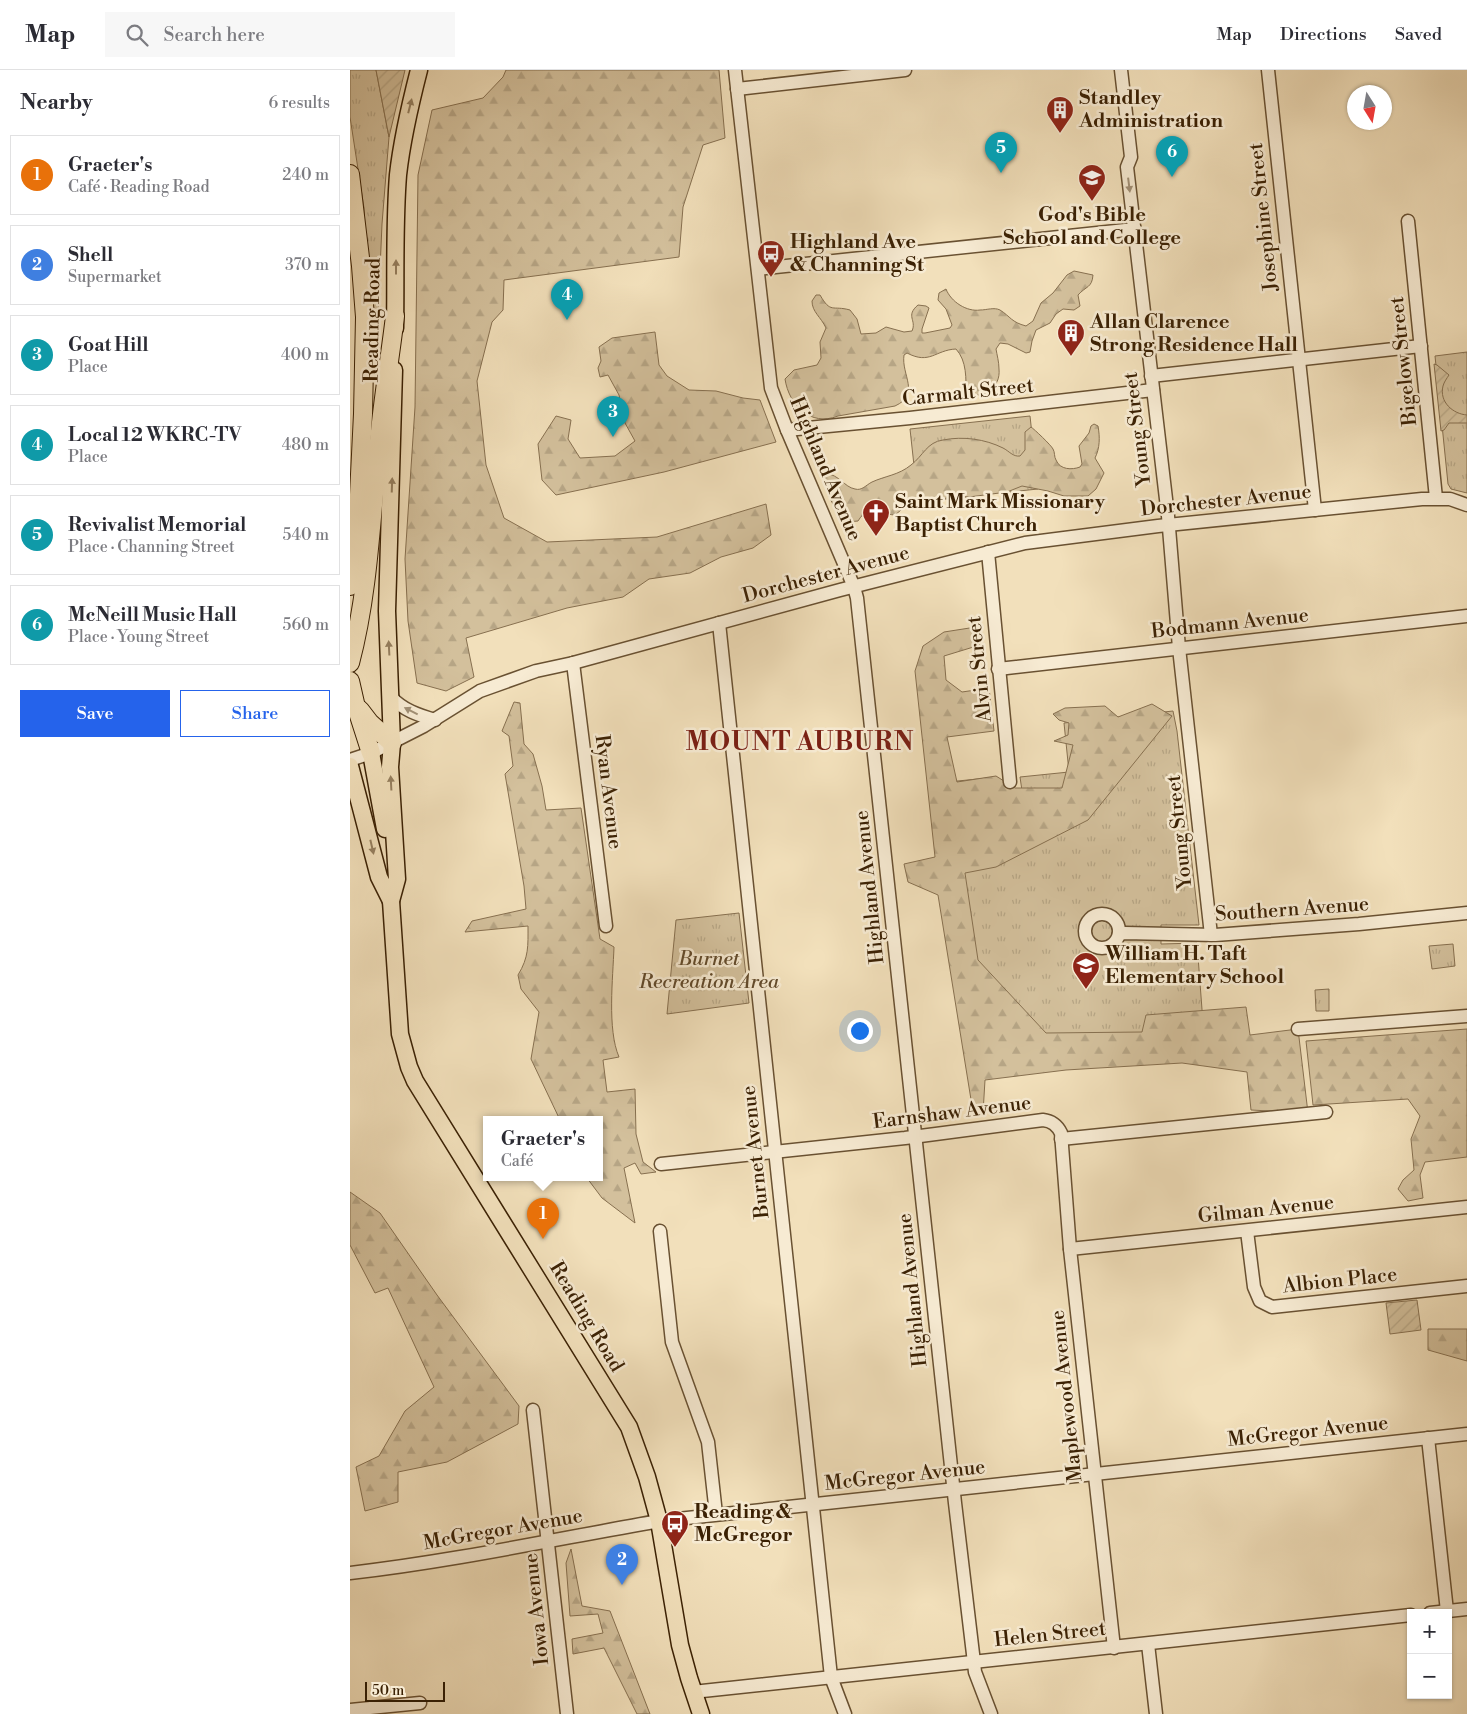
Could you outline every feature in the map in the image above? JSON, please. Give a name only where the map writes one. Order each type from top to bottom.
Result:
[{"type":"highway","points":[[350,174],[365,317],[358,515],[350,586]]},
{"type":"highway","points":[[350,663],[358,628],[370,549],[379,440],[395,316]]},
{"type":"highway","points":[[350,681],[371,753]]},
{"type":"highway","points":[[355,703],[370,723],[392,743]]},
{"type":"main road","name":"Reading Road","points":[[419,70],[404,130],[398,174],[387,611],[392,743],[390,767],[397,879],[391,901],[400,1034],[415,1081],[629,1427],[647,1477],[659,1521],[680,1645],[701,1714]]},
{"type":"main road","points":[[371,753],[387,850],[396,864]]},
{"type":"main road","name":"Reading Road","points":[[350,766],[379,877],[391,901]]},
{"type":"street","name":"Highland Avenue","points":[[735,70],[771,388],[854,586],[857,598],[975,1672],[991,1714]]},
{"type":"street","points":[[738,89],[905,70]]},
{"type":"street","name":"Young Street","points":[[1121,70],[1131,157],[1127,166],[1168,526],[1179,648],[1210,935]]},
{"type":"street","name":"Josephine Street","points":[[1268,70],[1298,359],[1316,510]]},
{"type":"street","name":"Bigelow Street","points":[[1408,220],[1436,498]]},
{"type":"street","points":[[758,269],[1135,229]]},
{"type":"street","points":[[1151,376],[1421,346]]},
{"type":"street","name":"Carmalt Street","points":[[787,430],[1153,390]]},
{"type":"street","name":"Dorchester Avenue","points":[[350,760],[392,743],[435,720],[480,691],[536,671],[573,663],[854,586],[1025,543],[1436,498],[1450,499],[1467,505]]},
{"type":"street","name":"Alvin Street","points":[[988,552],[1010,782]]},
{"type":"street","name":"Bodmann Avenue","points":[[998,669],[1467,616]]},
{"type":"street","name":"Burnet Avenue","points":[[719,623],[831,1677],[845,1714]]},
{"type":"street","name":"Ryan Avenue","points":[[573,663],[606,926]]},
{"type":"street","points":[[391,696],[397,704],[408,712],[435,720]]},
{"type":"street","name":"Southern Avenue","points":[[1119,934],[1210,935],[1360,924],[1467,913]]},
{"type":"street","points":[[1298,1029],[1467,1016]]},
{"type":"street","points":[[1061,1139],[1326,1112]]},
{"type":"street","name":"Earnshaw Avenue","points":[[660,1164],[916,1137],[1043,1120],[1054,1124],[1058,1128],[1061,1139]]},
{"type":"street","name":"Maplewood Avenue","points":[[1061,1139],[1070,1249],[1114,1648]]},
{"type":"street","name":"Gilman Avenue","points":[[1070,1249],[1467,1207]]},
{"type":"street","points":[[660,1231],[672,1342],[708,1442],[716,1514]]},
{"type":"street","name":"Albion Place","points":[[1247,1231],[1254,1287],[1260,1301],[1272,1307],[1467,1286]]},
{"type":"street","name":"Iowa Avenue","points":[[533,1410],[566,1714]]},
{"type":"street","name":"McGregor Avenue","points":[[350,1573],[486,1554],[548,1540],[659,1521],[1467,1434]]},
{"type":"street","points":[[1428,1438],[1447,1609]]},
{"type":"street","points":[[1452,1610],[1467,1609]]},
{"type":"street","name":"Helen Street","points":[[693,1692],[1407,1615]]},
{"type":"street","points":[[1148,1644],[1156,1714]]},
{"type":"street","points":[[350,1710],[420,1703]]},
{"type":"green space","points":[[350,70],[376,70],[389,137],[382,224],[376,361],[372,361],[364,208],[350,117]]},
{"type":"green space","points":[[376,70],[405,70],[389,137]]},
{"type":"green space","points":[[506,70],[719,70],[725,138],[703,145],[683,207],[679,257],[504,280],[503,310],[492,322],[477,381],[486,465],[504,518],[547,542],[657,537],[766,504],[771,535],[753,548],[721,557],[690,573],[649,579],[623,597],[567,608],[466,638],[474,677],[446,691],[417,683],[408,621],[405,559],[415,407],[418,175],[432,110],[483,98],[503,77]]},
{"type":"green space","points":[[1074,271],[1093,275],[1090,285],[1078,295],[1080,306],[1074,310],[1063,309],[1056,314],[1050,323],[1036,330],[1030,352],[1026,353],[1008,344],[1000,343],[996,349],[999,376],[994,387],[984,393],[979,395],[966,394],[964,365],[956,349],[921,358],[907,353],[904,355],[908,384],[907,396],[895,406],[828,419],[818,419],[802,411],[796,405],[787,389],[785,379],[794,370],[817,365],[821,358],[820,342],[826,328],[812,305],[816,295],[820,295],[827,305],[832,308],[850,310],[857,319],[861,334],[876,333],[886,327],[904,332],[912,331],[912,312],[918,305],[929,308],[922,333],[950,328],[952,325],[946,309],[938,300],[939,293],[946,289],[956,302],[965,308],[975,310],[998,309],[1014,321],[1026,326],[1033,321],[1041,303],[1053,293],[1067,275]]},
{"type":"green space","points":[[655,332],[659,365],[667,376],[689,390],[716,391],[760,400],[776,442],[664,472],[556,495],[542,480],[538,444],[556,416],[571,420],[568,439],[580,458],[615,456],[635,441],[625,423],[619,395],[608,375],[600,377],[598,368],[601,361],[599,347],[612,338]]},
{"type":"green space","points":[[1467,352],[1467,493],[1451,489],[1448,484],[1435,356]]},
{"type":"green space","points":[[1434,364],[1449,375],[1442,392],[1445,402],[1452,410],[1467,415],[1467,423],[1449,423],[1441,431]]},
{"type":"green space","points":[[1030,416],[1038,489],[1000,493],[997,462],[975,496],[918,502],[910,429]]},
{"type":"green space","points":[[1094,424],[1098,426],[1099,438],[1095,458],[1104,473],[1096,489],[1088,496],[1064,496],[1022,486],[1007,492],[969,497],[953,496],[943,499],[936,504],[921,506],[911,504],[895,515],[870,510],[862,515],[858,521],[851,521],[839,512],[826,488],[825,473],[834,476],[851,488],[862,488],[906,468],[929,446],[943,440],[966,438],[981,440],[1003,448],[1015,456],[1020,456],[1025,450],[1025,432],[1031,427],[1052,447],[1055,459],[1060,466],[1070,469],[1077,468],[1082,464],[1079,446]]},
{"type":"green space","points":[[976,627],[980,645],[944,656],[946,680],[962,692],[989,688],[994,731],[947,737],[957,782],[996,776],[1015,788],[1062,788],[1073,745],[1054,741],[1068,735],[1069,723],[1059,720],[1053,714],[1065,708],[1105,706],[1118,717],[1152,704],[1172,716],[1088,820],[996,867],[965,873],[978,960],[1046,1033],[1142,1032],[1146,1015],[1246,1007],[1250,1035],[1298,1029],[1308,1113],[1251,1110],[1247,1072],[1182,1063],[1066,1070],[985,1080],[983,1113],[973,1112],[938,895],[908,882],[904,864],[935,857],[915,671],[923,646],[944,632]]},
{"type":"green space","points":[[514,702],[520,703],[524,744],[533,754],[542,786],[546,810],[581,808],[600,939],[614,947],[612,1018],[615,1046],[619,1057],[603,1060],[607,1092],[635,1089],[636,1134],[643,1162],[656,1172],[641,1174],[635,1163],[624,1168],[635,1223],[602,1198],[589,1181],[603,1181],[603,1116],[558,1116],[531,1059],[539,1012],[521,989],[518,975],[526,957],[528,926],[465,932],[472,921],[526,909],[524,886],[505,774],[513,766],[509,736],[502,731]]},
{"type":"green space","points":[[1173,711],[1177,731],[1199,925],[1161,925],[1161,944],[1197,943],[1204,1036],[979,1056],[948,782],[997,777],[1029,839],[1020,777],[1069,772],[1064,723]]},
{"type":"green space","name":"Burnet Recreation Area","points":[[739,913],[749,1003],[667,1014],[676,920]]},
{"type":"green space","points":[[1453,944],[1455,966],[1432,969],[1429,946]]},
{"type":"green space","points":[[1329,989],[1329,1011],[1316,1011],[1315,990]]},
{"type":"green space","points":[[1467,1029],[1467,1157],[1425,1162],[1420,1175],[1423,1198],[1408,1201],[1398,1189],[1403,1180],[1414,1170],[1411,1139],[1420,1116],[1408,1099],[1313,1105],[1306,1041]]},
{"type":"green space","points":[[350,1192],[380,1213],[437,1295],[519,1406],[518,1424],[447,1462],[398,1472],[398,1502],[365,1511],[356,1467],[379,1456],[405,1411],[434,1387],[388,1288],[375,1293],[350,1245]]},
{"type":"green space","points":[[1417,1300],[1421,1330],[1390,1334],[1386,1303]]},
{"type":"green space","points":[[1428,1329],[1467,1329],[1467,1361],[1428,1350]]},
{"type":"green space","points":[[571,1549],[582,1606],[610,1611],[650,1714],[637,1714],[604,1648],[573,1654],[572,1639],[603,1633],[598,1614],[570,1616],[566,1563]]},
{"type":"place","name":"Standley Administration","points":[[1060,134]]},
{"type":"place","name":"Revivalist Memorial","points":[[1001,173]]},
{"type":"place","name":"McNeill Music Hall","points":[[1172,177]]},
{"type":"place","name":"God's Bible School and College","points":[[1092,202]]},
{"type":"place","name":"Highland Ave & Channing St","points":[[771,278]]},
{"type":"place","name":"Local 12 WKRC-TV","points":[[567,320]]},
{"type":"place","name":"Allan Clarence Strong Residence Hall","points":[[1071,357]]},
{"type":"place","name":"Goat Hill","points":[[613,437]]},
{"type":"place","name":"Saint Mark Missionary Baptist Church","points":[[876,537]]},
{"type":"place","name":"William H. Taft Elementary School","points":[[1086,990]]},
{"type":"place","name":"Graeter's","points":[[543,1239]]},
{"type":"place","name":"Reading & McGregor","points":[[675,1548]]},
{"type":"place","name":"Shell","points":[[622,1585]]},
{"type":"district","name":"MOUNT AUBURN","points":[[800,742]]}]
